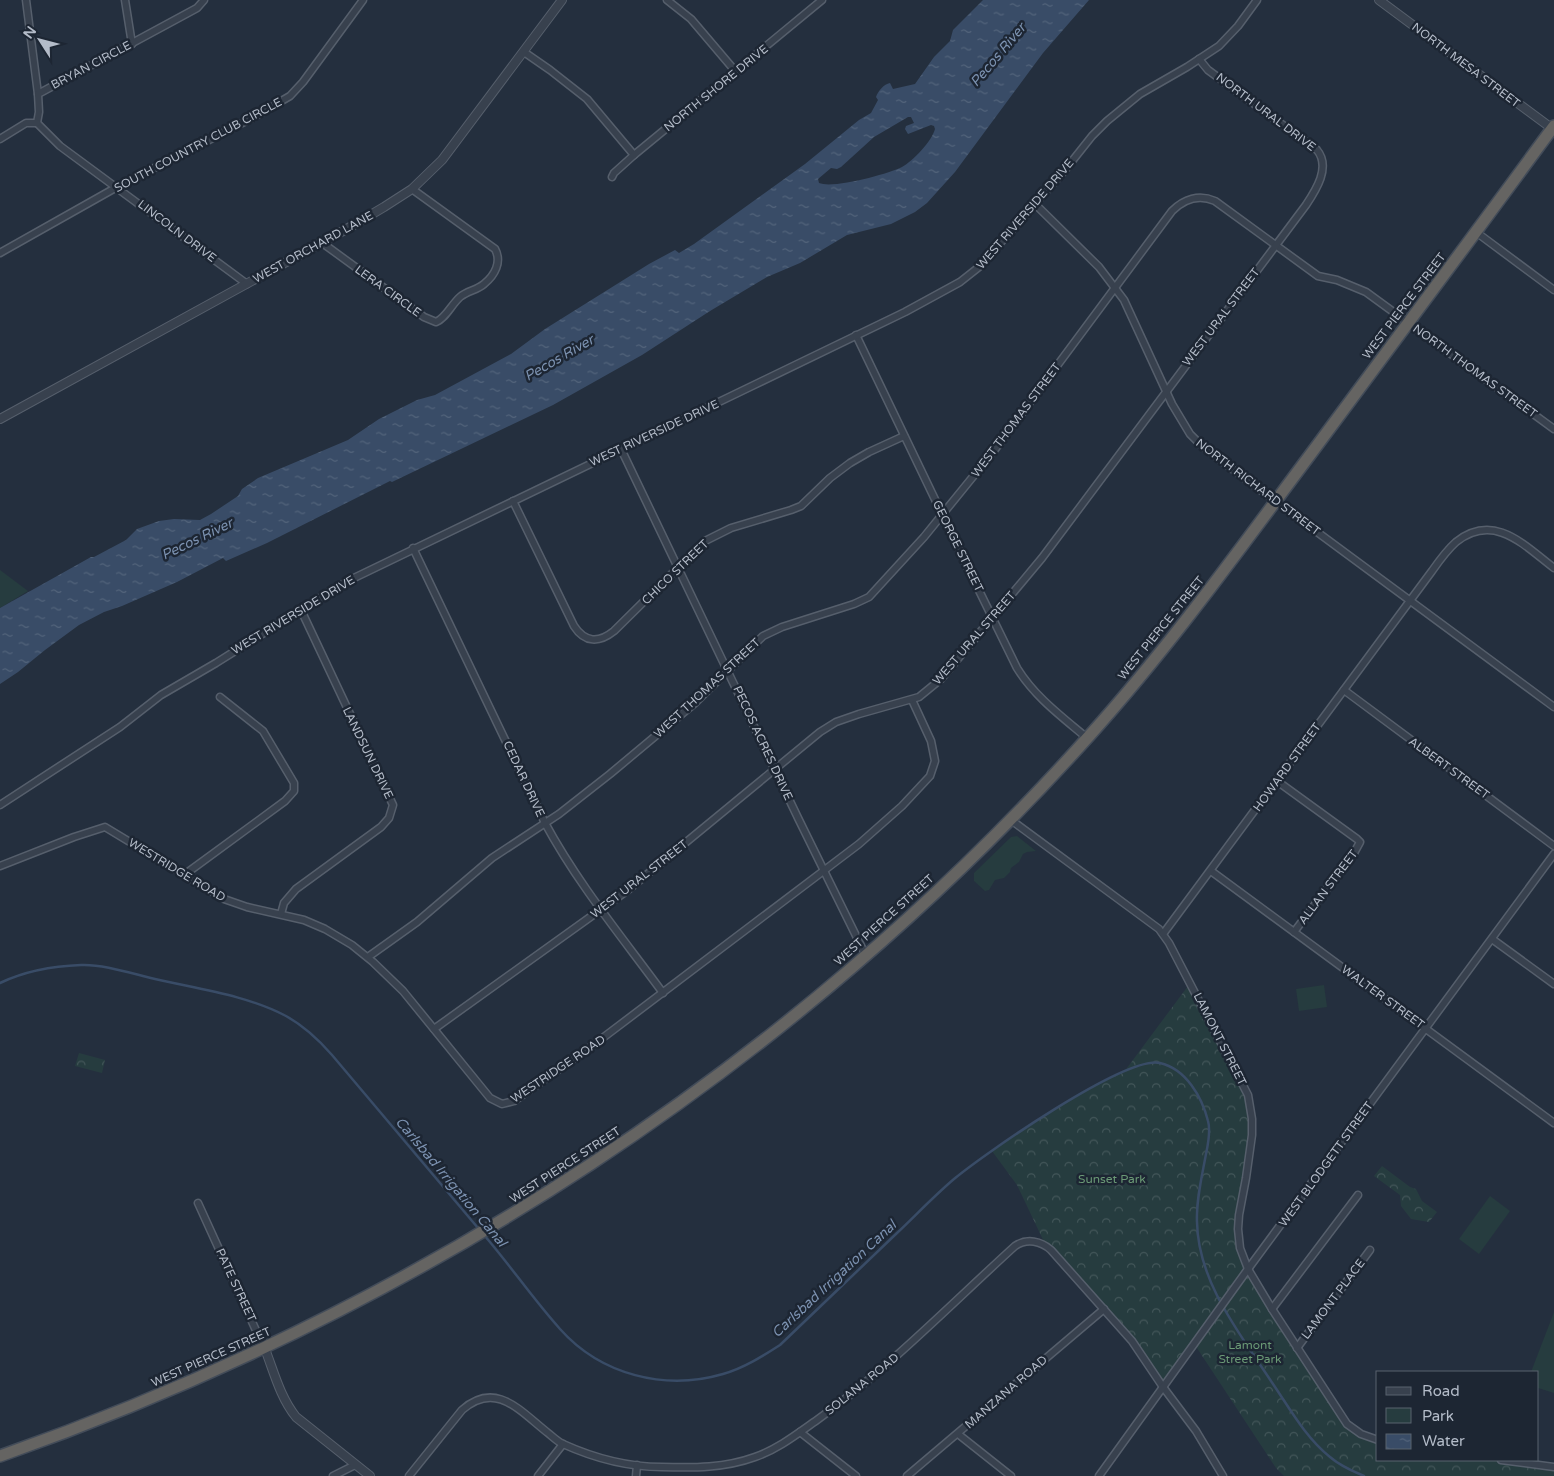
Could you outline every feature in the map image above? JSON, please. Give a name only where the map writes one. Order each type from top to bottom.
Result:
[{"type":"highway","name":"WEST PIERCE STREET","points":[[0,1456],[122,1412],[265,1349],[348,1308],[470,1240],[576,1175],[715,1079],[866,956],[927,902],[1011,820],[1145,672],[1191,615],[1276,502],[1553,128]]},
{"type":"street","points":[[26,0],[38,94]]},
{"type":"street","points":[[125,0],[132,44]]},
{"type":"street","name":"BRYAN CIRCLE","points":[[37,123],[39,112],[38,94],[197,8],[204,0]]},
{"type":"street","name":"SOUTH COUNTRY CLUB CIRCLE","points":[[0,253],[117,187],[252,118],[290,96],[303,82],[363,0]]},
{"type":"street","name":"WEST ORCHARD LANE","points":[[0,419],[247,284],[384,207],[412,189],[428,175],[455,144],[562,0]]},
{"type":"street","points":[[667,0],[691,20],[736,72]]},
{"type":"street","name":"NORTH SHORE DRIVE","points":[[612,177],[634,155],[822,0]]},
{"type":"street","name":"WEST RIVERSIDE DRIVE","points":[[0,805],[120,727],[161,695],[354,578],[856,335],[941,293],[971,275],[1065,170],[1092,136],[1119,110],[1140,94],[1199,60],[1219,46],[1227,39],[1257,0]]},
{"type":"street","name":"NORTH MESA STREET","points":[[1379,0],[1389,3],[1553,128]]},
{"type":"street","points":[[524,52],[587,99],[634,155]]},
{"type":"street","name":"NORTH URAL DRIVE","points":[[1199,60],[1208,70],[1310,144],[1323,159],[1323,170],[1316,188],[1306,205],[1275,245]]},
{"type":"street","points":[[0,139],[26,123],[37,123]]},
{"type":"street","name":"LINCOLN DRIVE","points":[[37,123],[60,146],[247,284]]},
{"type":"street","name":"LERA CIRCLE","points":[[321,242],[430,321],[436,322],[441,320],[462,295],[484,284],[498,264],[498,254],[495,249],[412,189]]},
{"type":"street","name":"NORTH THOMAS STREET","points":[[1169,217],[1184,200],[1208,198],[1318,276],[1337,280],[1366,292],[1554,429]]},
{"type":"street","name":"NORTH RICHARD STREET","points":[[1034,203],[1099,266],[1124,300],[1183,423],[1197,441],[1276,502],[1554,707]]},
{"type":"street","name":"WEST THOMAS STREET","points":[[368,957],[417,922],[492,858],[588,792],[675,721],[756,642],[770,632],[800,620],[854,604],[869,597],[943,515],[999,445],[1169,217]]},
{"type":"street","points":[[1476,232],[1554,290]]},
{"type":"street","name":"WEST URAL STREET","points":[[434,1029],[628,890],[829,726],[859,714],[912,700],[926,693],[941,679],[1042,558],[1275,245]]},
{"type":"street","name":"GEORGE STREET","points":[[856,335],[992,617],[1026,683],[1087,738]]},
{"type":"street","name":"CHICO STREET","points":[[513,502],[578,633],[586,638],[598,640],[608,636],[700,545],[731,528],[801,506],[830,478],[850,463],[904,436]]},
{"type":"street","name":"PECOS ACRES DRIVE","points":[[621,449],[866,956]]},
{"type":"street","name":"HOWARD STREET","points":[[1163,934],[1451,547],[1464,537],[1479,530],[1506,533],[1554,568]]},
{"type":"street","name":"CEDAR DRIVE","points":[[414,548],[544,823],[571,868],[663,993]]},
{"type":"street","name":"LANDSUN DRIVE","points":[[281,914],[284,904],[296,889],[386,822],[393,805],[301,610]]},
{"type":"street","name":"ALBERT STREET","points":[[1344,690],[1554,846]]},
{"type":"street","points":[[184,875],[285,801],[294,791],[294,783],[263,731],[220,697]]},
{"type":"street","name":"WESTRIDGE ROAD","points":[[1,864],[105,827],[235,904],[304,920],[325,930],[352,945],[368,957],[403,991],[490,1098],[502,1104],[514,1100],[552,1075],[663,993],[876,831],[923,785],[932,772],[935,759],[932,741],[912,700]]},
{"type":"street","name":"ALLAN STREET","points":[[1277,780],[1360,842],[1354,853],[1294,932]]},
{"type":"street","name":"LAMONT STREET","points":[[1011,820],[1163,934],[1191,982],[1248,1095],[1252,1119],[1252,1135],[1238,1229],[1240,1248],[1248,1269],[1346,1424],[1361,1434],[1376,1439]]},
{"type":"street","name":"WEST BLODGETT STREET","points":[[1099,1476],[1248,1269],[1554,854]]},
{"type":"street","name":"WALTER STREET","points":[[1211,871],[1554,1123]]},
{"type":"street","points":[[1492,939],[1554,984]]},
{"type":"street","points":[[1272,1309],[1358,1195]]},
{"type":"street","name":"PATE STREET","points":[[198,1203],[265,1349],[289,1408],[303,1424],[370,1476]]},
{"type":"street","name":"SOLANA ROAD","points":[[409,1476],[462,1410],[480,1398],[499,1398],[511,1404],[563,1444],[610,1460],[638,1465],[691,1467],[735,1463],[766,1453],[800,1432],[874,1377],[1022,1242],[1037,1242],[1046,1246],[1132,1341],[1196,1431],[1223,1476]]},
{"type":"street","name":"LAMONT PLACE","points":[[1297,1348],[1370,1250]]},
{"type":"street","name":"MANZANA ROAD","points":[[908,1476],[1104,1309]]},
{"type":"street","points":[[800,1432],[856,1476]]},
{"type":"street","points":[[958,1434],[1011,1476]]},
{"type":"street","points":[[538,1476],[563,1444]]},
{"type":"street","points":[[1508,1461],[1554,1467]]},
{"type":"street","points":[[333,1476],[355,1465]]},
{"type":"street","points":[[636,1476],[638,1465]]},
{"type":"green space","points":[[0,570],[28,591],[0,608]]},
{"type":"green space","points":[[1017,836],[1036,851],[1023,854],[1019,862],[1011,868],[1004,878],[995,880],[989,890],[985,891],[974,881],[974,873],[1011,837]]},
{"type":"green space","points":[[1191,982],[1243,1083],[1252,1119],[1239,1215],[1243,1257],[1346,1424],[1376,1439],[1376,1461],[1509,1461],[1554,1467],[1554,1476],[1284,1476],[1276,1468],[1195,1345],[1163,1387],[1132,1341],[1046,1246],[1017,1185],[992,1151],[1051,1111],[1098,1083],[1124,1072]]},
{"type":"green space","points":[[1324,985],[1327,1007],[1299,1011],[1296,989]]},
{"type":"green space","points":[[79,1053],[105,1060],[102,1073],[75,1066]]},
{"type":"green space","points":[[1382,1166],[1410,1187],[1416,1189],[1422,1201],[1437,1212],[1429,1222],[1411,1219],[1401,1206],[1400,1195],[1374,1176]]},
{"type":"green space","points":[[1490,1196],[1510,1211],[1479,1254],[1459,1239]]},
{"type":"green space","points":[[1554,1312],[1554,1393],[1539,1388],[1539,1371],[1531,1371]]},
{"type":"water","name":"Pecos River","points":[[983,0],[1089,0],[1043,53],[955,172],[927,203],[915,212],[891,224],[847,235],[800,263],[767,277],[642,355],[553,405],[392,482],[390,481],[267,543],[226,561],[223,558],[177,582],[104,612],[79,625],[0,684],[0,608],[91,557],[126,540],[137,529],[159,521],[174,519],[200,520],[238,496],[242,489],[258,478],[348,440],[379,419],[417,400],[435,395],[511,354],[545,329],[649,264],[675,250],[679,253],[694,244],[805,164],[859,120],[871,113],[878,100],[876,97],[883,86],[890,83],[893,89],[915,84],[934,57],[950,41],[953,30]],"holes":[[[911,117],[914,123],[906,126],[905,129],[908,134],[931,125],[935,129],[926,145],[902,167],[860,180],[836,184],[819,183],[818,179],[831,168],[837,169],[841,167],[874,137]]]},
{"type":"waterway","name":"Carlsbad Irrigation Canal","points":[[0,983],[19,975],[50,968],[81,965],[99,966],[238,998],[286,1016],[305,1029],[327,1049],[478,1228]]},
{"type":"waterway","name":"Carlsbad Irrigation Canal","points":[[484,1235],[560,1329],[576,1345],[595,1358],[614,1368],[635,1375],[657,1379],[679,1381],[723,1374],[746,1365],[780,1345],[939,1192],[994,1149],[1056,1109],[1118,1074],[1143,1065],[1160,1063],[1178,1071],[1192,1085],[1202,1103],[1208,1121],[1209,1138],[1198,1197],[1197,1222],[1199,1244],[1205,1266],[1223,1308],[1292,1413],[1313,1441],[1334,1460],[1364,1476]]},
{"type":"park label","name":"Sunset Park","points":[[1112,1179]]},
{"type":"park label","name":"Lamont Street Park","points":[[1250,1352]]}]
